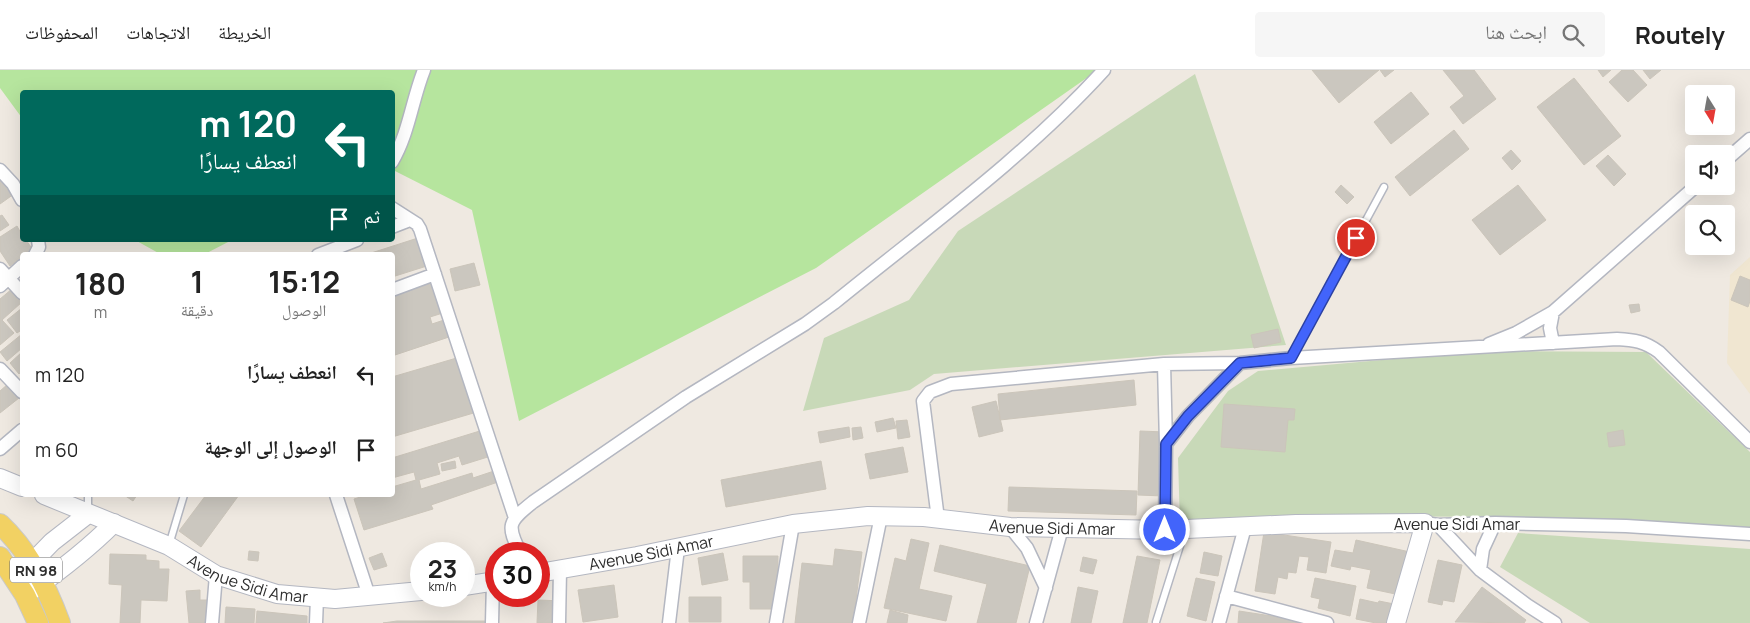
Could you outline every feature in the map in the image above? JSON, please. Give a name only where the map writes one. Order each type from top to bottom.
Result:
[{"type":"main road","name":"RN 98","points":[[0,524],[20,544],[43,582],[60,623]]},
{"type":"main road","name":"RN 98","points":[[0,557],[21,587],[38,623]]},
{"type":"street","points":[[395,157],[402,145],[418,85],[424,70]]},
{"type":"street","points":[[515,542],[512,537],[511,525],[515,518],[533,502],[686,397],[805,324],[834,303],[1025,149],[1104,70]]},
{"type":"street","points":[[1735,152],[1750,139]]},
{"type":"street","points":[[0,170],[13,184],[20,196]]},
{"type":"street","points":[[1478,348],[1516,332],[1553,312],[1686,195]]},
{"type":"street","points":[[395,210],[418,224],[420,229],[515,518]]},
{"type":"street","points":[[395,226],[410,220]]},
{"type":"street","points":[[326,252],[352,242]]},
{"type":"street","points":[[20,267],[3,278],[20,291]]},
{"type":"street","points":[[395,289],[435,274]]},
{"type":"street","points":[[1553,312],[1550,328],[1553,343]]},
{"type":"street","points":[[938,519],[923,400],[930,392],[951,384],[1164,364],[1240,363],[1291,358],[1617,339],[1647,343],[1659,352],[1750,442]]},
{"type":"street","points":[[1166,444],[1188,416],[1240,363]]},
{"type":"street","points":[[1164,364],[1166,444],[1165,530]]},
{"type":"street","points":[[0,368],[20,390]]},
{"type":"street","points":[[0,449],[20,432]]},
{"type":"street","points":[[0,478],[20,486]]},
{"type":"street","name":"Avenue Sidi Amar","points":[[49,497],[169,546],[216,575],[277,594],[335,599],[410,593]]},
{"type":"street","points":[[337,497],[369,596]]},
{"type":"street","points":[[21,587],[32,564],[64,532],[88,514]]},
{"type":"street","name":"Avenue Sidi Amar","points":[[550,571],[678,548],[793,524],[868,516],[924,517],[1010,527],[1165,530],[1296,524],[1495,523],[1626,526],[1750,534]]},
{"type":"street","points":[[859,623],[881,516]]},
{"type":"street","points":[[21,587],[43,582],[68,565],[114,523]]},
{"type":"street","points":[[1480,570],[1483,548],[1495,523]]},
{"type":"street","points":[[776,623],[793,524]]},
{"type":"street","points":[[1396,623],[1431,524],[1480,570],[1555,623]]},
{"type":"street","points":[[1219,623],[1245,526]]},
{"type":"street","points":[[1010,527],[1027,548],[1046,588]]},
{"type":"street","points":[[1036,623],[1062,528]]},
{"type":"street","points":[[669,623],[678,548]]},
{"type":"street","points":[[559,623],[560,570]]},
{"type":"street","points":[[212,623],[216,575]]},
{"type":"street","points":[[1226,596],[1327,623]]},
{"type":"street","points":[[316,623],[317,598]]},
{"type":"street","points":[[492,623],[493,607]]},
{"type":"lane","points":[[1291,358],[1384,187]]},
{"type":"lane","points":[[88,497],[88,514]]},
{"type":"lane","points":[[169,546],[183,497]]},
{"type":"lane","points":[[1156,622],[1185,529]]},
{"type":"shaded area","points":[[1750,257],[1750,394],[1727,363],[1730,275]]},
{"type":"green space","points":[[0,70],[1098,70],[816,268],[519,421],[472,210],[395,171],[395,90],[20,90],[20,115],[0,88]]},
{"type":"green space","points":[[1195,74],[1286,345],[934,374],[910,390],[803,411],[824,338],[909,300],[958,231]]},
{"type":"green space","points":[[139,242],[228,242],[209,252],[157,252]]},
{"type":"green space","points":[[1482,351],[1646,352],[1750,452],[1750,529],[1503,517],[1352,516],[1180,524],[1178,458],[1228,391],[1258,371]]},
{"type":"green space","points":[[1518,533],[1750,549],[1750,623],[1590,623],[1500,567]]},
{"type":"building","points":[[1312,70],[1379,70],[1339,103]]},
{"type":"building","points":[[1380,70],[1394,70],[1385,77]]},
{"type":"building","points":[[1443,70],[1474,70],[1496,99],[1463,124],[1450,107],[1464,96]]},
{"type":"building","points":[[1598,70],[1611,70],[1603,77]]},
{"type":"building","points":[[1622,70],[1633,70],[1647,85],[1628,102],[1609,82]]},
{"type":"building","points":[[1643,70],[1661,70],[1650,79]]},
{"type":"building","points":[[1574,78],[1621,136],[1584,165],[1537,107]]},
{"type":"building","points":[[1411,92],[1429,114],[1391,144],[1374,122]]},
{"type":"building","points":[[1454,130],[1469,149],[1410,196],[1395,177]]},
{"type":"building","points":[[1511,150],[1521,161],[1512,170],[1502,158]]},
{"type":"building","points":[[1608,155],[1626,174],[1614,186],[1596,166]]},
{"type":"building","points":[[0,176],[14,194],[0,204]]},
{"type":"building","points":[[1341,185],[1354,197],[1347,204],[1335,192]]},
{"type":"building","points":[[1518,185],[1546,220],[1500,255],[1472,220]]},
{"type":"building","points":[[2,215],[9,225],[0,231],[0,216]]},
{"type":"building","points":[[17,226],[20,231],[20,242],[27,242],[33,250],[30,252],[20,252],[20,258],[10,266],[0,251],[0,237]]},
{"type":"building","points":[[421,237],[430,265],[395,276],[395,252],[374,252]]},
{"type":"building","points":[[474,263],[480,285],[455,291],[450,269]]},
{"type":"building","points":[[1740,276],[1750,280],[1750,301],[1748,307],[1731,300]]},
{"type":"building","points":[[436,282],[446,312],[430,317],[432,324],[447,319],[452,336],[395,355],[395,295]]},
{"type":"building","points":[[12,289],[20,299],[20,304],[2,320],[14,333],[0,345],[0,299]]},
{"type":"building","points":[[1639,304],[1640,311],[1631,313],[1629,305]]},
{"type":"building","points":[[20,310],[20,331],[17,333],[7,320]]},
{"type":"building","points":[[1278,329],[1281,342],[1254,348],[1251,335]]},
{"type":"building","points":[[20,336],[20,350],[7,361],[0,352]]},
{"type":"building","points":[[20,354],[19,374],[10,363]]},
{"type":"building","points":[[460,357],[477,412],[395,436],[395,376]]},
{"type":"building","points":[[1134,380],[1136,405],[1000,420],[998,394]]},
{"type":"building","points":[[8,384],[19,398],[0,413],[0,391]]},
{"type":"building","points":[[996,401],[1003,431],[979,437],[972,407]]},
{"type":"building","points":[[1224,404],[1295,409],[1294,420],[1288,420],[1285,452],[1221,447]]},
{"type":"building","points":[[893,418],[896,428],[877,432],[875,422]]},
{"type":"building","points":[[907,420],[910,437],[898,439],[896,421]]},
{"type":"building","points":[[849,427],[850,437],[820,443],[818,432]]},
{"type":"building","points":[[861,427],[863,438],[853,440],[852,428]]},
{"type":"building","points":[[483,430],[491,456],[462,465],[459,456],[437,463],[440,474],[419,480],[421,489],[472,473],[473,478],[494,471],[498,482],[431,505],[433,509],[364,530],[354,499],[360,497],[395,497],[395,486],[416,480],[414,472],[395,477],[395,457]]},
{"type":"building","points":[[1623,430],[1625,445],[1609,447],[1607,433]]},
{"type":"building","points":[[1140,431],[1165,432],[1163,496],[1138,495]]},
{"type":"building","points":[[903,447],[908,472],[870,479],[865,454]]},
{"type":"building","points":[[455,461],[456,468],[442,471],[441,464]]},
{"type":"building","points":[[821,461],[826,489],[726,507],[721,480]]},
{"type":"building","points":[[1009,487],[1137,491],[1136,515],[1008,511]]},
{"type":"building","points":[[127,497],[136,497],[133,501]]},
{"type":"building","points":[[204,497],[238,497],[201,547],[179,531]]},
{"type":"building","points":[[1264,532],[1331,542],[1326,573],[1307,570],[1309,557],[1299,556],[1296,573],[1288,572],[1287,579],[1278,577],[1275,594],[1255,591]]},
{"type":"building","points":[[911,539],[929,543],[919,589],[952,596],[946,621],[884,608],[895,558],[906,561]]},
{"type":"building","points":[[1356,540],[1410,552],[1400,595],[1367,588],[1371,570],[1351,566],[1350,570],[1331,566],[1335,550],[1353,553]]},
{"type":"building","points":[[940,545],[1030,566],[1016,623],[977,623],[987,584],[934,571]]},
{"type":"building","points":[[835,549],[862,552],[853,623],[795,623],[802,563],[833,566]]},
{"type":"building","points":[[249,551],[259,552],[258,561],[248,560]]},
{"type":"building","points":[[1204,552],[1222,556],[1218,576],[1200,573]]},
{"type":"building","points":[[382,553],[387,566],[374,570],[369,558]]},
{"type":"building","points":[[723,553],[728,580],[702,585],[698,558]]},
{"type":"building","points":[[110,554],[146,555],[146,560],[159,561],[159,569],[169,569],[167,601],[141,600],[140,623],[120,623],[122,585],[109,584]]},
{"type":"building","points":[[743,556],[778,556],[777,609],[750,609],[750,582],[743,582]]},
{"type":"building","points":[[1137,556],[1160,560],[1147,623],[1123,623]]},
{"type":"building","points":[[1083,557],[1097,560],[1093,574],[1080,571]]},
{"type":"building","points":[[1438,560],[1462,565],[1454,602],[1443,600],[1442,605],[1428,602]]},
{"type":"building","points":[[1196,578],[1215,582],[1206,621],[1187,616]]},
{"type":"building","points":[[1315,578],[1356,586],[1350,616],[1318,608],[1320,599],[1311,597]]},
{"type":"building","points":[[614,585],[618,617],[583,622],[578,590]]},
{"type":"building","points":[[1078,587],[1098,591],[1091,623],[1071,623]]},
{"type":"building","points":[[1482,587],[1526,620],[1524,623],[1455,622]]},
{"type":"building","points":[[200,590],[200,600],[209,600],[211,623],[189,623],[186,591]]},
{"type":"building","points":[[689,597],[721,597],[721,622],[689,622]]},
{"type":"building","points":[[1360,599],[1394,604],[1390,623],[1376,623],[1356,619]]},
{"type":"building","points":[[550,600],[563,601],[562,623],[537,623],[538,607],[550,607]]},
{"type":"building","points":[[226,607],[255,609],[254,623],[225,623]]},
{"type":"building","points":[[890,610],[908,615],[907,623],[887,623]]},
{"type":"building","points":[[257,611],[307,616],[307,623],[256,623]]},
{"type":"building","points":[[1239,611],[1310,622],[1310,623],[1238,623]]},
{"type":"building","points":[[397,621],[489,621],[489,623],[383,623]]},
{"type":"route","points":[[1165,530],[1166,444],[1188,416],[1240,363],[1291,358],[1356,238]]}]
